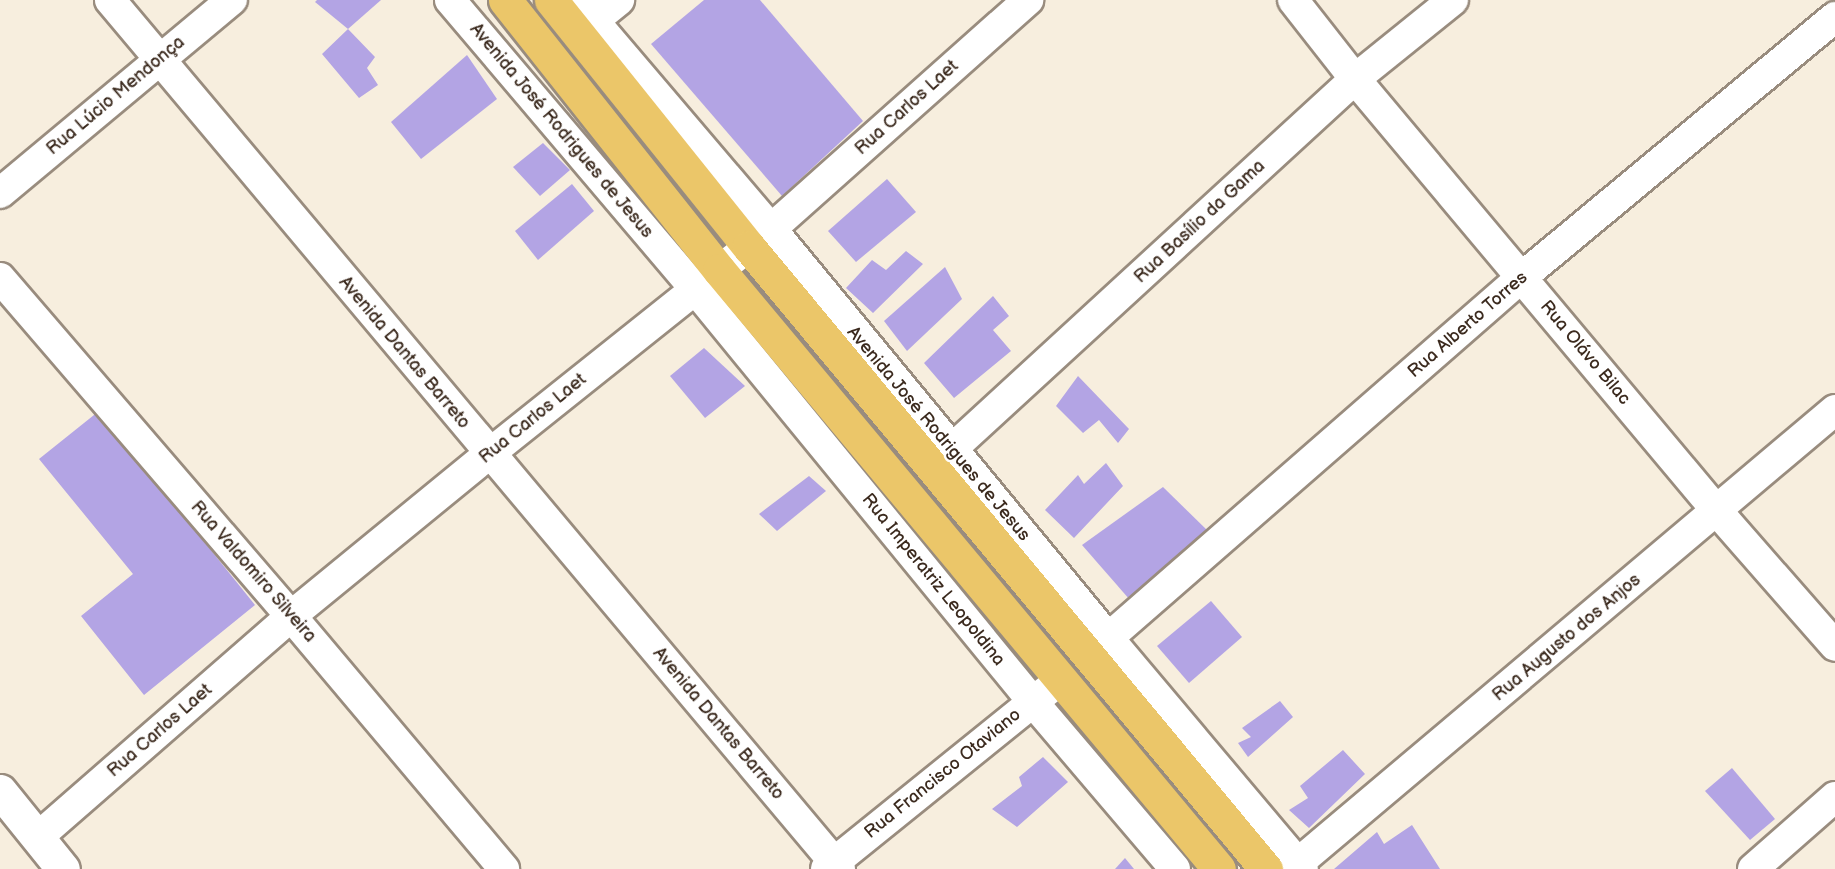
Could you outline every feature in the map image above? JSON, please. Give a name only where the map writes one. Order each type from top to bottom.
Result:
[{"type":"main road","name":"Avenida José Rodrigues de Jesus","points":[[505,0],[707,279],[1060,679],[1219,869]]},
{"type":"main road","name":"Avenida José Rodrigues de Jesus","points":[[551,0],[759,239],[1288,867]]},
{"type":"street","name":"Avenida Dantas Barreto","points":[[110,0],[833,867]]},
{"type":"street","name":"Rua Lúcio Mendonça","points":[[0,193],[232,0]]},
{"type":"street","name":"Avenida José Rodrigues de Jesus","points":[[450,0],[707,279]]},
{"type":"street","points":[[583,11],[619,0]]},
{"type":"street","name":"Rua Carlos Laet","points":[[38,837],[291,616],[489,454],[759,239],[1028,0]]},
{"type":"street","name":"Rua Olávo Bilac","points":[[1293,0],[1355,79],[1717,511],[1835,646]]},
{"type":"street","name":"Rua Basílio da Gama","points":[[952,449],[1355,79],[1453,0]]},
{"type":"street","name":"Avenida José Rodrigues de Jesus","points":[[583,11],[759,239],[952,449],[1288,867]]},
{"type":"street","name":"Rua Alberto Torres","points":[[1107,639],[1522,277],[1835,17]]},
{"type":"street","name":"Rua Valdomiro Silveira","points":[[0,278],[291,616],[504,869]]},
{"type":"street","name":"Rua Imperatriz Leopoldina","points":[[707,279],[1033,702],[1175,869]]},
{"type":"street","name":"Rua Augusto dos Anjos","points":[[1288,867],[1717,511],[1835,410]]},
{"type":"street","name":"Rua Francisco Otaviano","points":[[833,867],[1060,679]]},
{"type":"street","points":[[0,791],[63,869]]},
{"type":"street","points":[[1753,869],[1835,797]]},
{"type":"building","points":[[317,0],[381,0],[348,29],[315,2]]},
{"type":"building","points":[[704,0],[760,0],[863,121],[782,196],[651,44]]},
{"type":"building","points":[[348,29],[375,57],[367,68],[378,85],[359,98],[322,54]]},
{"type":"building","points":[[467,55],[497,99],[421,159],[391,122]]},
{"type":"building","points":[[543,143],[570,170],[540,196],[513,167]]},
{"type":"building","points":[[887,179],[916,212],[856,262],[828,231]]},
{"type":"building","points":[[572,184],[594,211],[538,260],[515,231]]},
{"type":"building","points":[[906,251],[923,264],[873,313],[846,288],[872,260],[886,270]]},
{"type":"building","points":[[945,267],[962,299],[907,351],[884,321]]},
{"type":"building","points":[[993,296],[1009,316],[993,330],[1011,351],[954,398],[924,363]]},
{"type":"building","points":[[704,348],[745,386],[705,418],[670,376]]},
{"type":"building","points":[[1078,376],[1129,429],[1118,443],[1099,420],[1083,433],[1056,406]]},
{"type":"building","points":[[99,411],[255,605],[144,695],[81,616],[133,574],[39,459]]},
{"type":"building","points":[[1106,463],[1123,486],[1074,538],[1045,510],[1078,475],[1084,484]]},
{"type":"building","points":[[809,476],[826,491],[777,531],[759,514]]},
{"type":"building","points":[[1163,487],[1209,532],[1130,600],[1082,545]]},
{"type":"building","points":[[1211,601],[1242,637],[1189,683],[1157,646]]},
{"type":"building","points":[[1280,701],[1293,717],[1248,757],[1238,743],[1251,737],[1242,728]]},
{"type":"building","points":[[1343,750],[1365,774],[1309,828],[1289,810],[1308,798],[1300,786]]},
{"type":"building","points":[[1043,757],[1068,782],[1017,827],[992,809],[1022,786],[1019,777]]},
{"type":"building","points":[[1732,768],[1775,819],[1750,840],[1705,791]]},
{"type":"building","points":[[1412,825],[1440,869],[1334,869],[1377,832],[1384,844]]},
{"type":"building","points":[[1125,858],[1134,869],[1115,869]]}]
